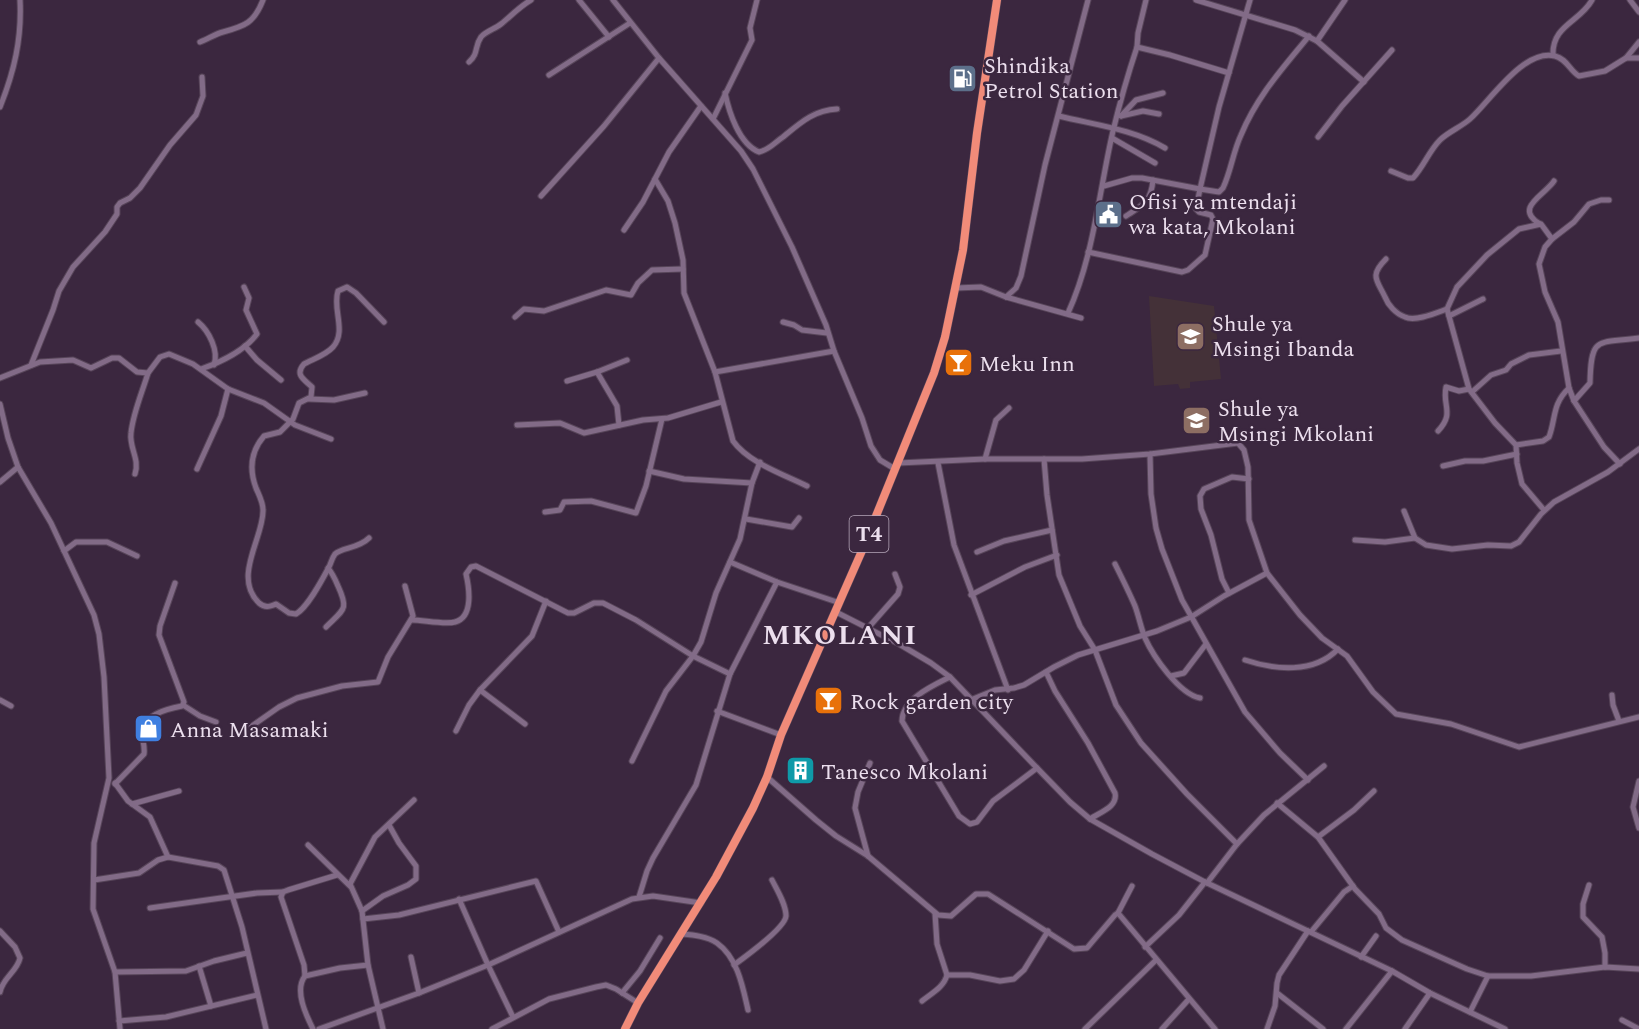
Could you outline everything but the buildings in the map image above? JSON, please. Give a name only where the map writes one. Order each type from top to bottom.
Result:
[{"type":"highway","name":"T4","points":[[625,1029],[638,1003],[737,840],[767,777],[781,735],[840,603],[934,373],[956,288],[997,0]]},
{"type":"street","points":[[0,107],[12,76],[18,51],[21,29],[20,0]]},
{"type":"street","points":[[200,42],[223,32],[240,28],[257,13],[262,0]]},
{"type":"street","points":[[469,62],[477,53],[478,44],[483,35],[502,24],[512,13],[531,0]]},
{"type":"street","points":[[579,0],[609,37]]},
{"type":"street","points":[[613,0],[753,168],[792,247],[862,418],[871,446],[880,460],[896,466],[985,459],[1082,459],[1150,454],[1238,443],[1244,450],[1249,479],[1249,520],[1267,573],[1304,620],[1322,638],[1347,656],[1374,693],[1396,714],[1451,724],[1514,747],[1545,742],[1619,720],[1639,717]]},
{"type":"street","points":[[713,118],[752,40],[750,28],[756,0]]},
{"type":"street","points":[[1006,297],[1016,288],[1021,276],[1045,165],[1088,0]]},
{"type":"street","points":[[1068,313],[1088,252],[1104,186],[1112,138],[1137,47],[1146,0]]},
{"type":"street","points":[[1196,0],[1310,36],[1364,82]]},
{"type":"street","points":[[1088,252],[1174,271],[1188,270],[1205,255],[1213,219],[1211,215],[1199,212],[1196,208],[1219,107],[1250,0]]},
{"type":"street","points":[[1317,41],[1345,0]]},
{"type":"street","points":[[1553,55],[1554,41],[1558,34],[1586,9],[1592,0]]},
{"type":"street","points":[[1630,0],[1639,12]]},
{"type":"street","points":[[549,75],[630,23]]},
{"type":"street","points":[[1104,186],[1132,178],[1219,192],[1223,188],[1239,139],[1252,110],[1277,74],[1310,36]]},
{"type":"street","points":[[1391,171],[1413,178],[1442,138],[1472,117],[1499,85],[1529,62],[1553,55],[1566,61],[1576,74],[1605,71],[1626,58],[1639,42]]},
{"type":"street","points":[[1137,47],[1229,73]]},
{"type":"street","points":[[1318,137],[1392,50]]},
{"type":"street","points":[[541,196],[604,126],[659,58]]},
{"type":"street","points":[[1626,58],[1639,58]]},
{"type":"street","points":[[31,365],[59,291],[73,267],[105,232],[117,214],[117,207],[120,203],[130,198],[140,188],[176,137],[186,129],[196,115],[203,96],[202,77]]},
{"type":"street","points":[[725,93],[738,128],[751,148],[759,152],[771,147],[811,114],[837,109]]},
{"type":"street","points":[[1119,117],[1137,100],[1163,93]]},
{"type":"street","points":[[624,230],[669,152],[701,106]]},
{"type":"street","points":[[1119,117],[1143,111],[1159,114]]},
{"type":"street","points":[[1059,116],[1114,130],[1124,130],[1166,148]]},
{"type":"street","points":[[1112,138],[1155,163]]},
{"type":"street","points":[[655,179],[668,201],[675,223],[680,243],[684,293],[715,372],[733,441],[737,447],[760,462],[807,486]]},
{"type":"street","points":[[1126,216],[1148,200],[1152,192],[1153,180]]},
{"type":"street","points":[[1552,239],[1541,224],[1532,218],[1529,210],[1531,204],[1546,192],[1554,181]]},
{"type":"street","points":[[1609,200],[1589,204],[1574,222],[1545,247],[1539,264],[1545,292],[1558,322],[1569,388],[1574,401],[1604,447],[1620,464]]},
{"type":"street","points":[[1541,224],[1519,229],[1487,255],[1457,287],[1447,309],[1471,390],[1495,423],[1516,445],[1522,484],[1544,510]]},
{"type":"street","points":[[1386,259],[1377,272],[1377,286],[1387,303],[1398,313],[1406,318],[1416,318],[1447,309]]},
{"type":"street","points":[[515,317],[524,309],[544,311],[606,290],[631,295],[638,283],[652,270],[683,269]]},
{"type":"street","points":[[201,369],[214,365],[245,346],[257,332],[247,313],[249,298],[244,287]]},
{"type":"street","points":[[309,399],[312,387],[302,379],[300,368],[332,349],[337,341],[339,335],[338,291],[347,287],[356,292],[384,322]]},
{"type":"street","points":[[956,288],[981,287],[1006,297],[1081,318]]},
{"type":"street","points":[[1449,316],[1483,299]]},
{"type":"street","points":[[198,322],[209,337],[216,353],[214,365]]},
{"type":"street","points":[[783,322],[802,330],[827,333]]},
{"type":"street","points":[[1574,401],[1590,383],[1591,361],[1595,347],[1608,341],[1639,338]]},
{"type":"street","points":[[245,346],[257,360],[281,380]]},
{"type":"street","points":[[715,372],[834,351]]},
{"type":"street","points":[[1438,431],[1448,416],[1446,387],[1459,391],[1471,390],[1491,375],[1506,370],[1516,361],[1538,353],[1562,351]]},
{"type":"street","points":[[135,474],[138,462],[132,449],[131,433],[148,374],[160,357],[169,354],[201,369],[228,389],[264,403],[290,423],[331,439]]},
{"type":"street","points":[[0,378],[31,365],[73,360],[93,368],[105,361],[119,358],[136,372],[148,374]]},
{"type":"street","points":[[567,381],[627,360]]},
{"type":"street","points":[[597,372],[617,406],[619,425]]},
{"type":"street","points":[[1516,445],[1546,440],[1550,433],[1556,405],[1560,396],[1569,388]]},
{"type":"street","points":[[197,469],[221,417],[228,389]]},
{"type":"street","points":[[365,393],[334,400],[309,399],[299,403],[290,423],[280,432],[264,436],[259,441],[252,459],[252,474],[263,510],[249,566],[251,591],[262,605],[271,607],[278,605],[296,615],[328,568],[334,555],[338,551],[360,546],[369,538]]},
{"type":"street","points":[[517,425],[560,423],[582,433],[662,419],[721,402]]},
{"type":"street","points":[[0,404],[18,467],[51,523],[94,615],[99,634],[104,677],[109,778],[94,843],[92,901],[95,920],[110,952],[115,972],[120,1029]]},
{"type":"street","points":[[985,459],[996,420],[1009,408]]},
{"type":"street","points":[[545,512],[560,510],[564,502],[584,500],[636,513],[639,509],[662,419]]},
{"type":"street","points":[[1355,540],[1385,542],[1415,538],[1435,548],[1459,549],[1488,545],[1511,546],[1519,542],[1544,510],[1559,498],[1620,464],[1639,449]]},
{"type":"street","points":[[1150,454],[1151,494],[1156,528],[1165,556],[1191,617],[1245,712],[1280,753],[1308,780]]},
{"type":"street","points":[[1443,466],[1517,454]]},
{"type":"street","points":[[1044,459],[1059,575],[1067,599],[1095,650],[1116,705],[1141,743],[1181,789],[1237,844]]},
{"type":"street","points":[[632,761],[666,691],[701,642],[716,593],[746,519],[752,483],[760,462]]},
{"type":"street","points":[[938,463],[951,534],[971,595],[996,652],[1008,690]]},
{"type":"street","points":[[0,482],[18,467]]},
{"type":"street","points":[[649,471],[684,479],[752,483]]},
{"type":"street","points":[[1229,593],[1222,579],[1211,535],[1201,509],[1200,496],[1204,489],[1232,477],[1249,479]]},
{"type":"street","points":[[1404,511],[1415,538]]},
{"type":"street","points":[[746,519],[792,527],[798,518]]},
{"type":"street","points":[[977,552],[1004,541],[1052,530]]},
{"type":"street","points":[[64,551],[76,542],[107,542],[137,556]]},
{"type":"street","points":[[971,595],[1025,567],[1057,555]]},
{"type":"street","points":[[730,562],[777,582],[840,603]]},
{"type":"street","points":[[1115,564],[1136,608],[1144,636],[1154,654],[1190,695],[1200,698]]},
{"type":"street","points":[[412,620],[452,623],[460,620],[469,602],[466,574],[469,569],[476,566],[568,613],[574,613],[594,603],[603,603],[636,620],[693,656],[730,674]]},
{"type":"street","points":[[326,627],[345,604],[328,568]]},
{"type":"street","points":[[973,699],[995,690],[1008,690],[1024,685],[1078,655],[1144,636],[1191,617],[1267,573]]},
{"type":"street","points":[[868,628],[898,594],[900,587],[895,574]]},
{"type":"street","points":[[639,897],[654,858],[696,785],[730,674],[777,582]]},
{"type":"street","points":[[175,583],[159,635],[181,692],[183,705],[200,716],[216,722]]},
{"type":"street","points":[[234,734],[242,733],[279,707],[297,698],[342,686],[376,684],[380,680],[388,657],[412,620],[413,611],[405,586]]},
{"type":"street","points":[[456,731],[469,705],[480,690],[532,636],[546,601]]},
{"type":"street","points":[[836,612],[931,663],[950,677],[1070,802],[1090,819],[1206,882],[1392,971],[1430,993],[1504,1029]]},
{"type":"street","points":[[1172,676],[1184,674],[1206,644]]},
{"type":"street","points":[[1245,660],[1262,666],[1300,668],[1318,663],[1338,649]]},
{"type":"street","points":[[1046,672],[1115,793],[1114,804],[1090,819]]},
{"type":"street","points":[[950,677],[914,699],[904,711],[902,721],[959,816],[970,824],[978,822],[993,801],[1037,768]]},
{"type":"street","points":[[480,690],[525,724]]},
{"type":"street","points":[[1612,695],[1619,720]]},
{"type":"street","points":[[0,700],[11,706]]},
{"type":"street","points":[[115,784],[144,754],[142,731],[145,723],[153,715],[183,705]]},
{"type":"street","points":[[717,711],[781,735]]},
{"type":"street","points":[[868,856],[855,808],[870,763]]},
{"type":"street","points":[[1145,947],[1179,915],[1237,844],[1277,803],[1324,766]]},
{"type":"street","points":[[767,777],[816,820],[868,856],[939,915],[951,916],[971,897],[982,893],[988,894],[1074,949],[1081,949],[1087,948],[1114,915],[1118,914],[1132,886]]},
{"type":"street","points":[[109,778],[132,804],[150,817],[168,857]]},
{"type":"street","points":[[1639,781],[1633,807],[1639,828]]},
{"type":"street","points":[[132,804],[179,791]]},
{"type":"street","points":[[1318,837],[1354,810],[1374,791]]},
{"type":"street","points":[[350,886],[352,877],[375,837],[414,800]]},
{"type":"street","points":[[1277,803],[1318,837],[1363,899],[1379,914],[1386,928],[1394,935],[1467,969],[1488,975],[1531,976],[1605,967],[1639,969]]},
{"type":"street","points":[[362,911],[383,896],[416,879],[416,866],[389,825]]},
{"type":"street","points":[[308,845],[350,886],[362,911],[368,965],[383,1029]]},
{"type":"street","points":[[94,880],[139,873],[158,860],[168,857],[218,866],[224,870],[233,897],[266,1029]]},
{"type":"street","points":[[150,908],[283,892],[337,875]]},
{"type":"street","points":[[734,964],[766,940],[784,921],[786,915],[783,904],[772,880]]},
{"type":"street","points":[[363,919],[399,915],[536,881],[559,932]]},
{"type":"street","points":[[1589,885],[1583,904],[1583,917],[1602,937],[1605,967]]},
{"type":"street","points":[[1267,1029],[1275,1006],[1280,975],[1309,932],[1344,892],[1353,886]]},
{"type":"street","points":[[283,892],[281,897],[283,905],[294,931],[306,976]]},
{"type":"street","points":[[319,1029],[378,1009],[488,965],[639,897],[653,896],[700,903]]},
{"type":"street","points":[[459,899],[513,1017]]},
{"type":"street","points":[[922,1000],[941,986],[947,975],[937,944],[935,913]]},
{"type":"street","points":[[1118,914],[1215,1029]]},
{"type":"street","points":[[0,931],[15,947],[20,958],[16,969],[4,981],[0,992]]},
{"type":"street","points":[[947,975],[963,974],[999,981],[1014,979],[1024,970],[1048,931]]},
{"type":"street","points":[[681,934],[698,936],[716,942],[734,964],[742,983],[748,1010]]},
{"type":"street","points":[[1361,957],[1376,936]]},
{"type":"street","points":[[622,993],[640,971],[660,938]]},
{"type":"street","points":[[115,972],[186,971],[247,953]]},
{"type":"street","points":[[411,957],[419,993]]},
{"type":"street","points":[[1085,1029],[1156,960]]},
{"type":"street","points":[[313,1029],[300,989],[306,976],[340,968],[368,965]]},
{"type":"street","points":[[199,966],[211,1006]]},
{"type":"street","points":[[1346,1029],[1392,971]]},
{"type":"street","points":[[1470,1012],[1488,975]]},
{"type":"street","points":[[492,1029],[549,999],[578,990],[606,986],[638,1003]]},
{"type":"street","points":[[1277,993],[1323,1029]]},
{"type":"street","points":[[1405,1029],[1430,993]]},
{"type":"street","points":[[119,1021],[166,1017],[257,995]]},
{"type":"street","points":[[1162,1029],[1189,999]]},
{"type":"street","points":[[1622,1020],[1639,1029]]},
{"type":"shaded area","points":[[1149,296],[1214,306],[1221,379],[1190,382],[1190,388],[1180,389],[1178,384],[1154,386]]},
{"type":"place","name":"Shindika Petrol Station","points":[[963,78]]},
{"type":"place","name":"Ofisi ya mtendaji wa kata, Mkolani","points":[[1108,214]]},
{"type":"place","name":"Shule ya Msingi Ibanda","points":[[1191,336]]},
{"type":"place","name":"Meku Inn","points":[[958,363]]},
{"type":"place","name":"Shule ya Msingi Mkolani","points":[[1197,421]]},
{"type":"place","name":"Rock garden city","points":[[829,701]]},
{"type":"place","name":"Anna Masamaki","points":[[149,729]]},
{"type":"place","name":"Tanesco Mkolani","points":[[800,771]]},
{"type":"district","name":"MKOLANI","points":[[840,634]]}]
